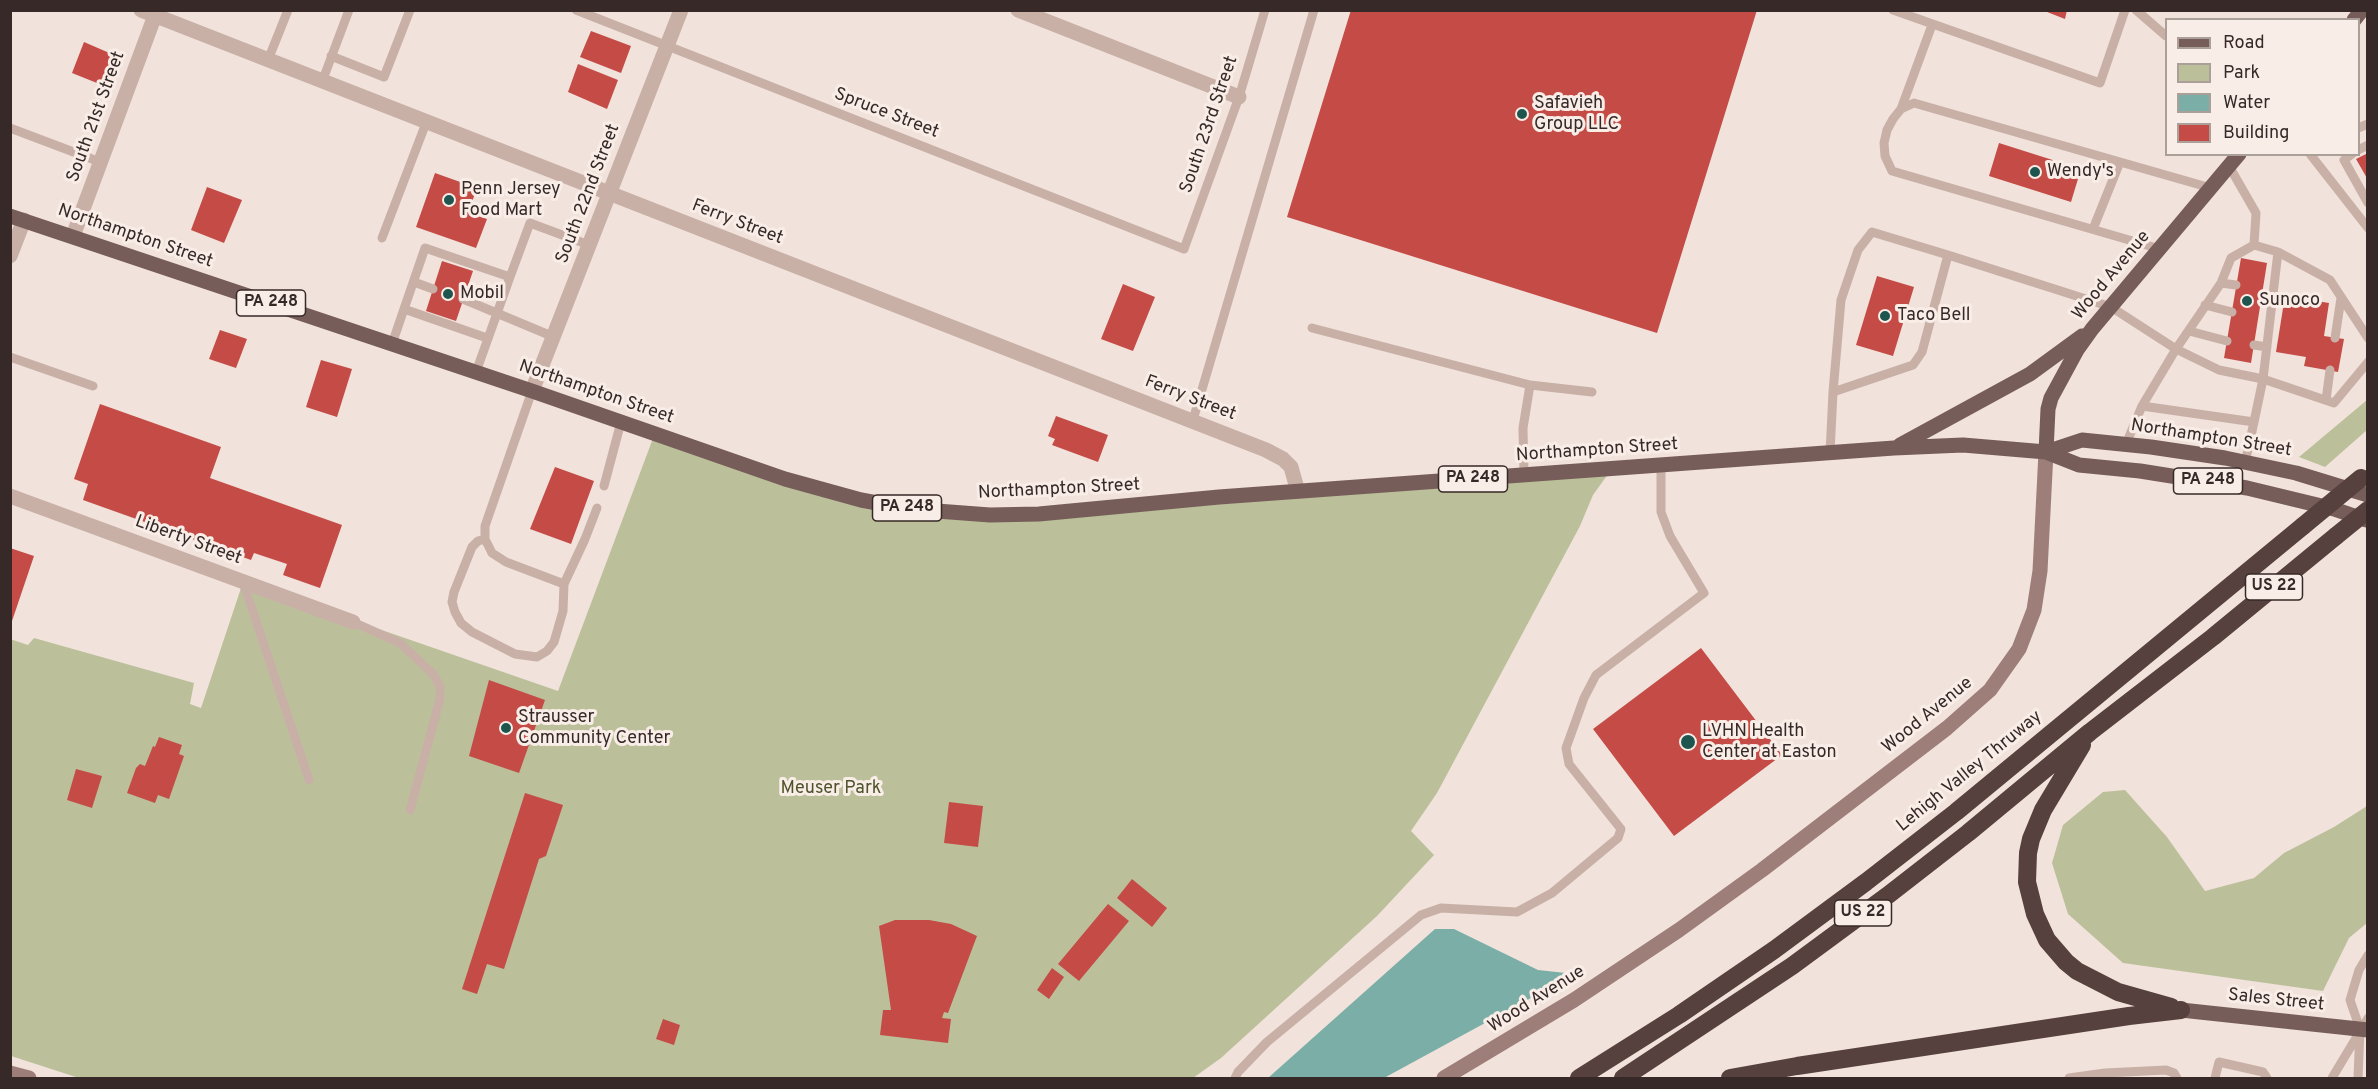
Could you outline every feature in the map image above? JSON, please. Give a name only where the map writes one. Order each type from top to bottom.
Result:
[{"type":"highway","name":"Lehigh Valley Thruway","points":[[1580,1078],[1755,963],[1866,882],[1956,812],[2302,526],[2365,482]]},
{"type":"highway","name":"US 22","points":[[1623,1078],[1782,973],[1887,896],[1968,833],[2090,732],[2213,637],[2367,510]]},
{"type":"highway","points":[[2090,732],[2043,810],[2031,839],[2027,882],[2032,906],[2047,940],[2066,962],[2078,971],[2118,992],[2181,1010]]},
{"type":"highway","points":[[1730,1078],[1809,1064],[2181,1010]]},
{"type":"main road","name":"Wood Avenue","points":[[1444,1078],[1575,1000],[1679,930],[1947,729],[1990,690],[2019,649],[2034,610],[2040,571],[2047,421],[2051,398],[2064,372],[2092,329],[2234,160]]},
{"type":"main road","name":"Northampton Street","points":[[17,218],[820,490],[877,503],[932,511],[990,515],[1028,514],[1894,448],[1963,445],[2046,452],[2079,465],[2140,471],[2247,488],[2334,509],[2367,520]]},
{"type":"main road","points":[[1894,448],[2030,374],[2092,329]]},
{"type":"main road","name":"Northampton Street","points":[[2046,452],[2082,440],[2126,444],[2201,454],[2296,473],[2365,482]]},
{"type":"main road","name":"Sales Street","points":[[2181,1010],[2365,1025]]},
{"type":"main road","points":[[10,1072],[29,1078]]},
{"type":"street","name":"South 22nd Street","points":[[532,391],[681,10]]},
{"type":"street","points":[[1018,10],[1239,97]]},
{"type":"street","name":"Ferry Street","points":[[151,12],[609,195],[1266,450],[1284,459],[1293,472],[1298,492]]},
{"type":"street","name":"South 21st Street","points":[[73,236],[151,12]]},
{"type":"street","points":[[10,256],[17,218]]},
{"type":"street","name":"Liberty Street","points":[[10,496],[353,622]]},
{"type":"lane","points":[[268,60],[288,10]]},
{"type":"lane","points":[[322,82],[349,10]]},
{"type":"lane","points":[[331,56],[384,77],[410,10]]},
{"type":"lane","name":"Spruce Street","points":[[576,10],[1184,249]]},
{"type":"lane","name":"South 23rd Street","points":[[1184,249],[1239,97],[1265,10]]},
{"type":"lane","points":[[1193,420],[1314,10]]},
{"type":"lane","points":[[1893,10],[2100,82],[2125,10]]},
{"type":"lane","points":[[2136,10],[2165,35]]},
{"type":"lane","points":[[1932,25],[1901,109],[1893,118],[1884,143],[1885,156],[1892,171],[2160,249]]},
{"type":"lane","points":[[1901,109],[1914,103],[2211,188]]},
{"type":"lane","points":[[382,238],[426,123]]},
{"type":"lane","points":[[10,128],[100,162]]},
{"type":"lane","points":[[2311,156],[2367,228]]},
{"type":"lane","points":[[2349,156],[2343,160],[2367,203]]},
{"type":"lane","points":[[2234,160],[2256,213],[2254,245]]},
{"type":"lane","points":[[2093,229],[2120,162]]},
{"type":"lane","points":[[476,372],[530,223],[589,245]]},
{"type":"lane","points":[[1830,453],[1841,300],[1857,250],[1872,232],[2111,307],[2176,349],[2219,370],[2263,379],[2334,403],[2367,362]]},
{"type":"lane","points":[[2126,444],[2142,406],[2176,349],[2221,283],[2231,258],[2254,245],[2278,252],[2330,280],[2367,338]]},
{"type":"lane","points":[[392,344],[425,248],[510,278]]},
{"type":"lane","points":[[2245,462],[2263,379],[2278,252]]},
{"type":"lane","points":[[1833,392],[1913,365],[1922,352],[1948,255]]},
{"type":"lane","points":[[414,282],[433,289]]},
{"type":"lane","points":[[2221,283],[2236,285]]},
{"type":"lane","points":[[2263,289],[2273,291]]},
{"type":"lane","points":[[2335,338],[2341,297]]},
{"type":"lane","points":[[463,299],[554,337]]},
{"type":"lane","points":[[2205,305],[2232,312]]},
{"type":"lane","points":[[404,309],[487,338]]},
{"type":"lane","points":[[2258,318],[2270,319]]},
{"type":"lane","points":[[1312,328],[1530,385],[1592,392]]},
{"type":"lane","points":[[2189,331],[2227,341]]},
{"type":"lane","points":[[2254,345],[2267,347]]},
{"type":"lane","points":[[10,357],[93,386]]},
{"type":"lane","points":[[2326,400],[2330,370]]},
{"type":"lane","points":[[1524,476],[1523,428],[1530,385]]},
{"type":"lane","points":[[532,391],[485,526],[485,539],[492,553],[506,562],[564,584]]},
{"type":"lane","points":[[2142,406],[2254,422]]},
{"type":"lane","points":[[604,486],[621,422]]},
{"type":"lane","points":[[1235,1078],[1266,1042],[1421,915],[1441,908],[1517,912],[1552,893],[1618,838],[1621,829],[1569,764],[1566,748],[1584,698],[1596,675],[1704,593],[1670,536],[1661,512],[1661,466]]},
{"type":"lane","points":[[485,539],[478,541],[472,547],[454,592],[452,602],[455,612],[461,623],[472,632],[515,654],[537,657],[547,651],[554,642],[563,611],[564,584],[597,508]]},
{"type":"lane","points":[[243,582],[309,780]]},
{"type":"lane","points":[[353,622],[400,643],[433,674],[440,686],[440,699],[410,810]]},
{"type":"lane","points":[[2358,1078],[2365,1025],[2350,1000],[2359,970],[2367,955]]},
{"type":"lane","points":[[2332,1078],[2365,1025]]},
{"type":"lane","points":[[2215,1078],[2219,1062],[2263,1072],[2267,1078]]},
{"type":"lane","points":[[2069,1078],[2105,1073],[2166,1070],[2174,1073],[2177,1078]]},
{"type":"green space","points":[[2367,400],[2367,430],[2325,467],[2299,457]]},
{"type":"green space","name":"Meuser Park","points":[[655,433],[785,479],[959,513],[1611,470],[1593,495],[1580,526],[1437,793],[1411,831],[1434,855],[1377,916],[1221,1058],[1193,1078],[79,1078],[11,1056],[10,639],[28,645],[34,638],[194,683],[190,704],[201,708],[243,582],[558,691]]},
{"type":"green space","points":[[2125,790],[2167,837],[2205,891],[2254,878],[2284,853],[2334,827],[2367,806],[2367,923],[2349,938],[2323,991],[2123,963],[2068,914],[2052,863],[2063,825],[2103,792]]},
{"type":"water","points":[[1435,929],[1454,929],[1538,970],[1575,974],[1384,1078],[1268,1078]]},
{"type":"building","name":"Safavieh Group LLC","points":[[1351,10],[1757,10],[1657,333],[1287,217]]},
{"type":"building","points":[[2042,10],[2067,10],[2065,19]]},
{"type":"building","points":[[591,31],[631,46],[621,73],[580,57]]},
{"type":"building","points":[[84,42],[114,55],[102,85],[72,73]]},
{"type":"building","points":[[578,64],[618,80],[607,109],[568,92]]},
{"type":"building","name":"Wendy's","points":[[1999,143],[2081,169],[2071,202],[1989,176]]},
{"type":"building","points":[[2368,153],[2368,180],[2356,159]]},
{"type":"building","name":"Penn Jersey Food Mart","points":[[435,173],[477,188],[468,213],[487,219],[476,248],[416,227]]},
{"type":"building","points":[[207,187],[242,200],[224,243],[191,230]]},
{"type":"building","name":"Sunoco","points":[[2241,258],[2267,263],[2251,363],[2224,358]]},
{"type":"building","name":"Mobil","points":[[442,261],[473,271],[456,321],[426,311]]},
{"type":"building","name":"Taco Bell","points":[[1877,276],[1914,287],[1893,356],[1856,345]]},
{"type":"building","points":[[1123,284],[1155,297],[1133,351],[1101,339]]},
{"type":"building","points":[[2285,296],[2329,303],[2324,336],[2344,339],[2338,372],[2304,366],[2306,357],[2276,352]]},
{"type":"building","points":[[220,330],[247,339],[236,368],[209,359]]},
{"type":"building","points":[[321,360],[352,369],[337,417],[306,407]]},
{"type":"building","points":[[100,404],[221,447],[210,478],[342,525],[320,588],[283,575],[287,564],[254,553],[251,560],[83,500],[88,484],[74,479]]},
{"type":"building","points":[[1056,416],[1108,435],[1098,462],[1052,445],[1055,439],[1048,436]]},
{"type":"building","points":[[555,467],[594,481],[571,544],[530,529]]},
{"type":"building","points":[[10,548],[34,556],[11,624],[10,624]]},
{"type":"building","name":"LVHN Health Center at Easton","points":[[1701,648],[1782,755],[1674,836],[1593,729]]},
{"type":"building","name":"Strausser Community Center","points":[[489,680],[545,700],[519,773],[469,756]]},
{"type":"building","points":[[159,737],[182,745],[179,754],[184,756],[169,799],[158,795],[155,803],[127,793],[136,768],[140,764],[145,766]]},
{"type":"building","points":[[76,769],[102,776],[92,808],[67,800]]},
{"type":"building","points":[[525,793],[563,805],[546,856],[539,859],[504,969],[487,964],[477,994],[462,989]]},
{"type":"building","points":[[949,802],[983,806],[978,847],[944,843]]},
{"type":"building","points":[[1132,879],[1167,908],[1152,927],[1117,898]]},
{"type":"building","points":[[1108,904],[1129,921],[1079,981],[1058,964]]},
{"type":"building","points":[[895,920],[929,920],[951,924],[977,936],[948,1013],[944,1012],[942,1018],[951,1019],[948,1043],[880,1035],[883,1010],[891,1010],[879,926]]},
{"type":"building","points":[[1052,968],[1064,977],[1049,999],[1037,990]]},
{"type":"building","points":[[663,1019],[680,1025],[674,1045],[656,1039]]},
{"type":"place","name":"Safavieh Group LLC","points":[[1522,114]]},
{"type":"place","name":"Wendy's","points":[[2035,172]]},
{"type":"place","name":"Penn Jersey Food Mart","points":[[449,200]]},
{"type":"place","name":"Mobil","points":[[448,294]]},
{"type":"place","name":"Sunoco","points":[[2247,301]]},
{"type":"place","name":"Taco Bell","points":[[1885,316]]},
{"type":"place","name":"Strausser Community Center","points":[[506,728]]},
{"type":"place","name":"LVHN Health Center at Easton","points":[[1688,742]]}]
